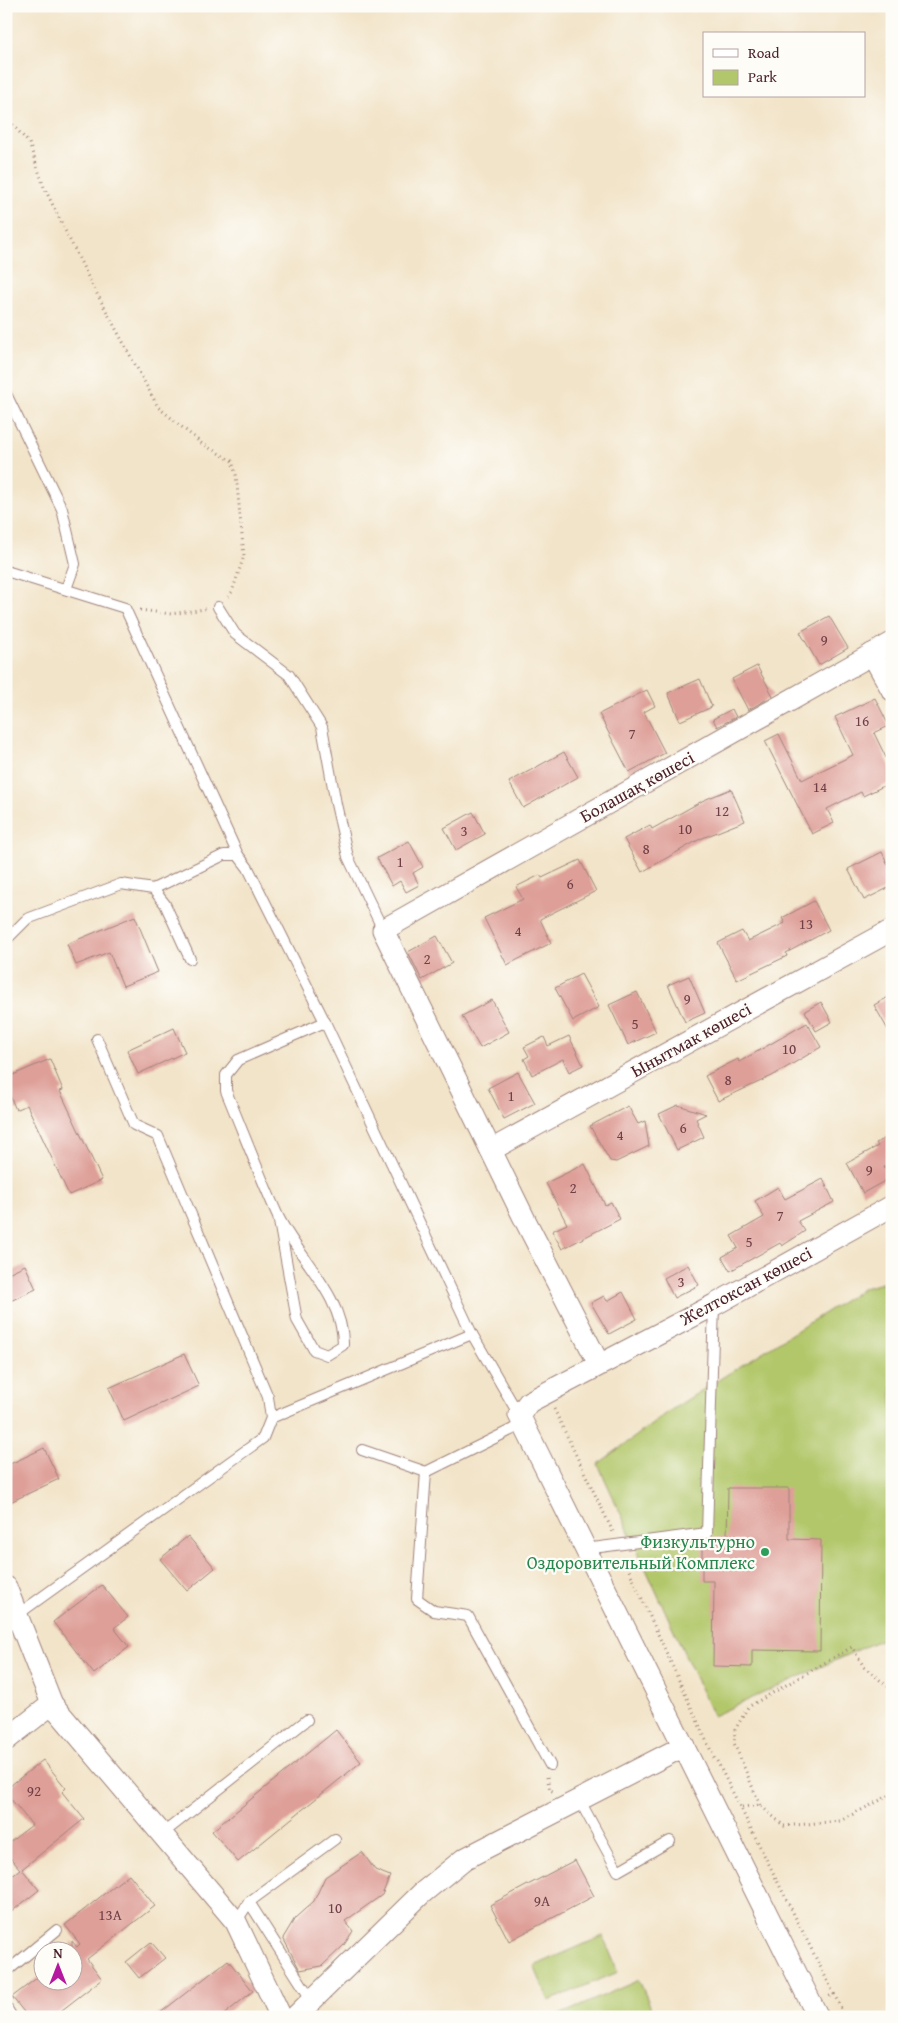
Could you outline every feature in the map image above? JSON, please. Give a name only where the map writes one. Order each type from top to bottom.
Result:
[{"type":"street","name":"Болашақ көшесі","points":[[382,930],[892,643]]},
{"type":"street","points":[[872,654],[892,690]]},
{"type":"street","points":[[382,930],[599,1364]]},
{"type":"street","name":"Ынытмак көшесі","points":[[491,1150],[892,930]]},
{"type":"street","name":"Желтоксан көшесі","points":[[521,1420],[528,1402],[714,1305],[892,1206]]},
{"type":"street","points":[[521,1420],[815,2010]]},
{"type":"street","points":[[6,1587],[52,1704],[236,1922],[281,2017]]},
{"type":"street","points":[[6,1740],[52,1704]]},
{"type":"street","points":[[295,2017],[311,1999],[421,1894],[464,1859],[684,1746]]},
{"type":"lane","points":[[6,394],[62,508],[75,564],[66,589]]},
{"type":"lane","points":[[6,571],[125,608],[238,855],[248,868],[325,1022],[472,1334],[521,1420],[426,1472],[362,1450]]},
{"type":"lane","points":[[218,607],[235,634],[289,675],[322,727],[348,857],[382,930]]},
{"type":"lane","points":[[6,940],[27,919],[121,884],[153,889],[224,855],[238,855]]},
{"type":"lane","points":[[153,889],[166,904],[190,959]]},
{"type":"lane","points":[[278,1216],[297,1320],[314,1350],[327,1355],[342,1345],[343,1329],[325,1290],[278,1216],[226,1091],[226,1074],[238,1060],[325,1022]]},
{"type":"lane","points":[[17,1615],[263,1438],[271,1418],[268,1397],[158,1136],[134,1125],[97,1039]]},
{"type":"lane","points":[[590,1557],[619,1544],[707,1532],[714,1305]]},
{"type":"lane","points":[[271,1418],[472,1334]]},
{"type":"lane","points":[[426,1472],[417,1572],[417,1599],[434,1611],[468,1616],[550,1765]]},
{"type":"lane","points":[[162,1834],[307,1720]]},
{"type":"lane","points":[[574,1804],[618,1871],[670,1841]]},
{"type":"lane","points":[[236,1922],[249,1902],[335,1839]]},
{"type":"lane","points":[[249,1902],[311,1999]]},
{"type":"lane","points":[[6,1972],[57,1930]]},
{"type":"lane","points":[[6,2006],[12,2017]]},
{"type":"path","points":[[6,117],[29,143],[44,188],[88,279],[158,407],[201,443],[232,460],[236,475],[244,556],[232,592],[218,607],[171,614],[125,608]]},
{"type":"path","points":[[546,1394],[619,1544]]},
{"type":"path","points":[[590,1557],[622,1554],[717,1761],[742,1807],[845,2017]]},
{"type":"path","points":[[892,1690],[864,1667],[852,1647],[748,1707],[734,1730],[734,1744],[760,1805],[784,1826],[840,1821],[892,1794]]},
{"type":"path","points":[[696,1771],[717,1761]]},
{"type":"path","points":[[550,1765],[546,1779],[550,1790],[560,1794],[574,1804]]},
{"type":"path","points":[[742,1807],[760,1805]]},
{"type":"path","points":[[815,2010],[834,1994]]},
{"type":"green space","name":"Физкультурно Оздоровительный Комплекс","points":[[892,1280],[892,1647],[882,1639],[713,1716],[598,1464],[674,1408],[864,1288]]},
{"type":"green space","points":[[603,1936],[618,1972],[549,2001],[534,1966]]},
{"type":"green space","points":[[639,1980],[655,2017],[555,2017]]},
{"type":"building","points":[[829,616],[848,648],[819,665],[800,632]]},
{"type":"building","points":[[757,666],[773,696],[748,710],[732,679]]},
{"type":"building","points":[[700,679],[712,707],[680,721],[668,693]]},
{"type":"building","points":[[647,690],[655,706],[644,712],[665,753],[629,772],[599,714]]},
{"type":"building","points":[[875,698],[889,726],[874,733],[892,770],[892,782],[863,796],[861,792],[827,809],[834,823],[812,834],[765,741],[779,734],[802,780],[853,755],[835,717]]},
{"type":"building","points":[[732,709],[736,717],[717,727],[713,719]]},
{"type":"building","points":[[564,752],[578,777],[523,808],[509,782]]},
{"type":"building","points":[[731,789],[745,821],[700,839],[642,872],[624,839],[650,825],[652,829],[704,800]]},
{"type":"building","points":[[473,812],[485,834],[456,850],[444,828]]},
{"type":"building","points":[[409,841],[423,867],[413,873],[419,885],[406,892],[400,881],[392,886],[377,858]]},
{"type":"building","points":[[882,852],[892,873],[892,886],[864,900],[848,869]]},
{"type":"building","points":[[580,860],[596,891],[540,919],[551,943],[507,965],[484,918],[523,899],[516,887],[540,875],[542,878]]},
{"type":"building","points":[[814,901],[829,930],[786,953],[787,956],[737,980],[718,943],[742,931],[748,941],[785,923],[782,918]]},
{"type":"building","points":[[135,916],[158,972],[123,986],[109,952],[76,965],[67,944]]},
{"type":"building","points":[[437,936],[452,963],[422,980],[408,952]]},
{"type":"building","points":[[581,974],[599,1007],[573,1021],[555,988]]},
{"type":"building","points":[[689,976],[705,1013],[685,1022],[668,985]]},
{"type":"building","points":[[637,992],[656,1032],[628,1045],[609,1005]]},
{"type":"building","points":[[892,995],[892,1037],[874,1005]]},
{"type":"building","points":[[492,1000],[509,1032],[480,1048],[462,1016]]},
{"type":"building","points":[[821,1002],[832,1022],[816,1031],[805,1011]]},
{"type":"building","points":[[807,1023],[821,1047],[772,1076],[718,1101],[705,1076],[738,1059],[739,1062]]},
{"type":"building","points":[[174,1028],[185,1052],[138,1074],[127,1050]]},
{"type":"building","points":[[569,1036],[583,1065],[569,1072],[563,1059],[532,1075],[524,1059],[529,1056],[524,1047],[544,1037],[548,1046]]},
{"type":"building","points":[[50,1059],[63,1090],[60,1091],[102,1180],[69,1195],[27,1105],[16,1110],[6,1086],[6,1078]]},
{"type":"building","points":[[518,1072],[535,1103],[504,1119],[488,1088]]},
{"type":"building","points":[[678,1105],[706,1114],[696,1119],[704,1137],[677,1150],[659,1114]]},
{"type":"building","points":[[628,1106],[638,1124],[645,1121],[649,1146],[616,1162],[610,1161],[590,1126]]},
{"type":"building","points":[[892,1135],[892,1173],[888,1165],[884,1167],[890,1178],[863,1193],[847,1163],[878,1146],[876,1143]]},
{"type":"building","points":[[585,1164],[605,1205],[611,1202],[620,1219],[562,1249],[552,1231],[567,1224],[546,1183]]},
{"type":"building","points":[[823,1179],[834,1202],[798,1221],[805,1231],[782,1246],[780,1243],[730,1271],[722,1257],[738,1248],[731,1236],[764,1217],[755,1201],[778,1187],[785,1199]]},
{"type":"building","points":[[25,1265],[36,1289],[6,1303],[6,1274]]},
{"type":"building","points":[[688,1265],[699,1285],[674,1298],[664,1278]]},
{"type":"building","points":[[623,1292],[637,1319],[609,1334],[591,1303],[604,1296],[607,1301]]},
{"type":"building","points":[[184,1354],[199,1386],[124,1421],[109,1388]]},
{"type":"building","points":[[44,1448],[59,1479],[6,1504],[6,1466]]},
{"type":"building","points":[[728,1488],[789,1488],[789,1539],[821,1540],[820,1651],[752,1650],[752,1667],[713,1666],[714,1581],[702,1581],[702,1541],[714,1541],[714,1537],[727,1537]]},
{"type":"building","points":[[188,1536],[215,1568],[187,1591],[160,1559]]},
{"type":"building","points":[[102,1585],[128,1617],[114,1628],[129,1647],[94,1674],[53,1622]]},
{"type":"building","points":[[336,1730],[361,1762],[238,1862],[212,1831]]},
{"type":"building","points":[[43,1760],[66,1788],[62,1792],[84,1819],[22,1869],[39,1890],[6,1916],[6,1880],[20,1869],[6,1853],[6,1845],[32,1825],[6,1793],[6,1789]]},
{"type":"building","points":[[362,1852],[375,1870],[390,1876],[382,1895],[345,1921],[353,1931],[344,1945],[322,1966],[300,1970],[283,1938],[295,1918],[314,1901],[325,1877]]},
{"type":"building","points":[[575,1860],[594,1896],[509,1941],[490,1905]]},
{"type":"building","points":[[129,1874],[155,1906],[87,1959],[102,1979],[53,2017],[28,2017],[12,1997],[32,1982],[32,1990],[82,1990],[82,1940],[77,1940],[65,1925]]},
{"type":"building","points":[[151,1942],[165,1958],[139,1978],[126,1962]]},
{"type":"building","points":[[228,1960],[253,1991],[221,2017],[155,2017]]},
{"type":"place","name":"Физкультурно Оздоровительный Комплекс","points":[[765,1552]]}]
